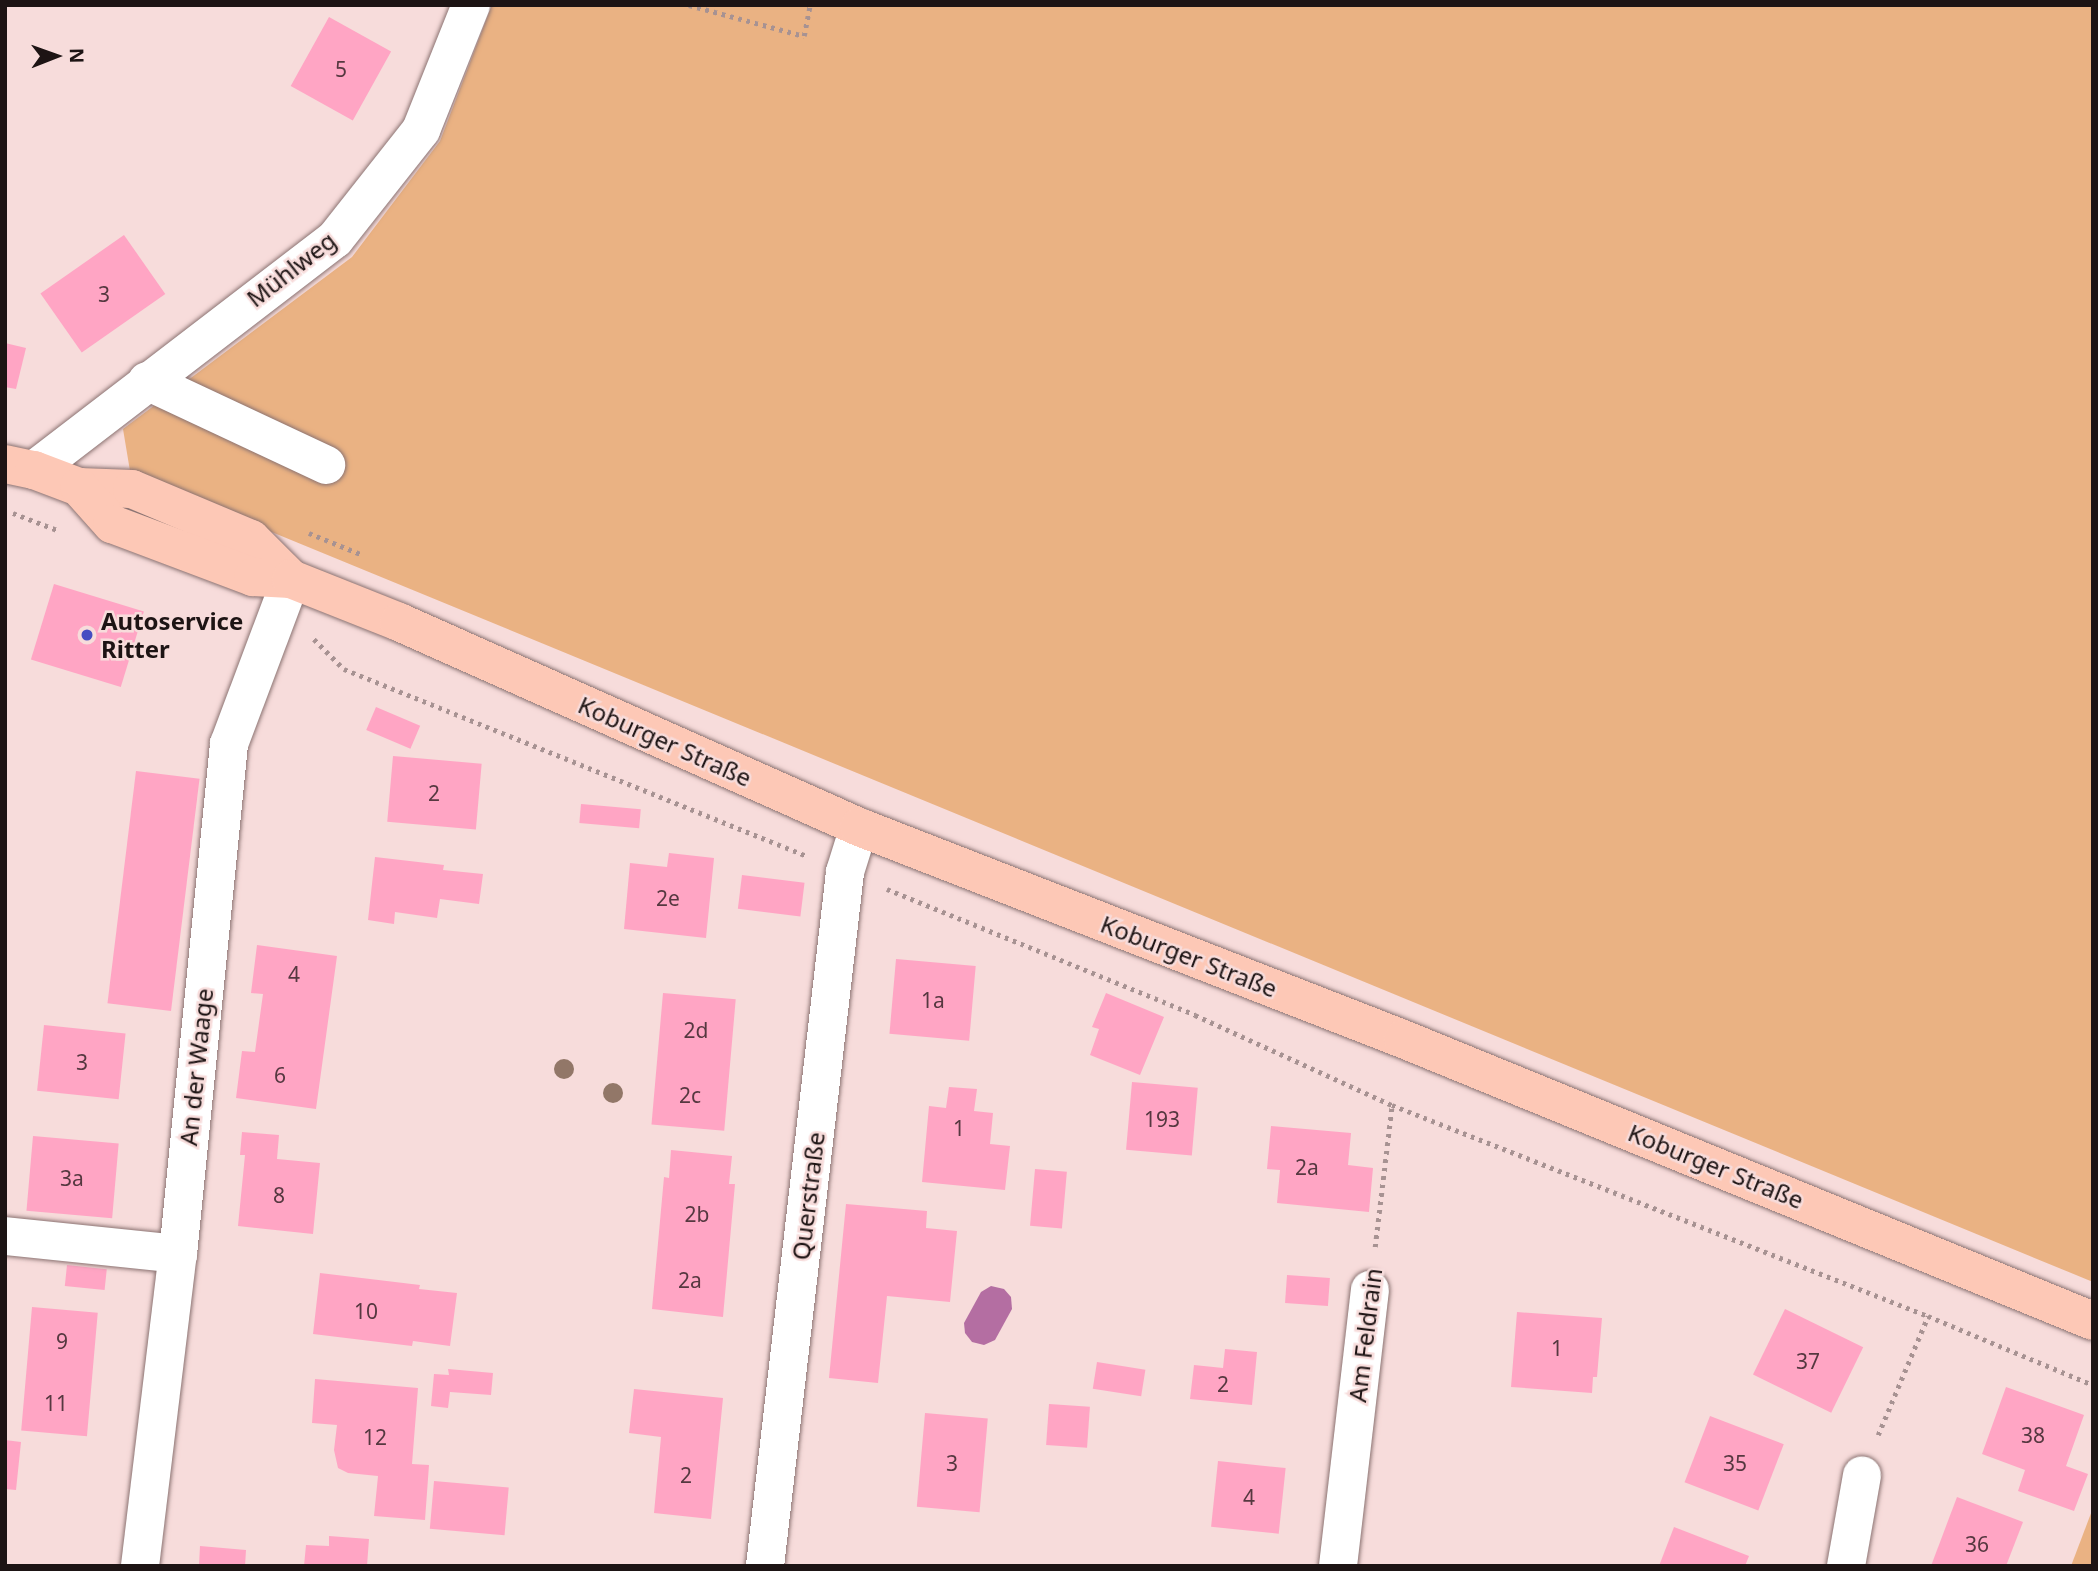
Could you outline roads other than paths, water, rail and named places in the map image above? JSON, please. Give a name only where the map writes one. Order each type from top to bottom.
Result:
[{"type":"main road","name":"Koburger Straße","points":[[20,467],[79,487],[132,489],[251,538],[291,579],[399,622],[859,827],[1403,1039],[2093,1321]]},
{"type":"street","name":"Mühlweg","points":[[20,467],[147,382],[335,239],[421,130],[471,5]]},
{"type":"street","points":[[147,382],[326,465]]},
{"type":"street","name":"An der Waage","points":[[140,1566],[177,1254],[229,744],[291,579]]},
{"type":"street","name":"Querstraße","points":[[765,1566],[845,872],[859,827]]},
{"type":"street","points":[[5,1236],[177,1254]]},
{"type":"street","name":"Am Feldrain","points":[[1338,1566],[1370,1290]]},
{"type":"street","points":[[1846,1566],[1862,1475]]},
{"type":"place","name":"Autoservice Ritter","points":[[87,635]]}]
